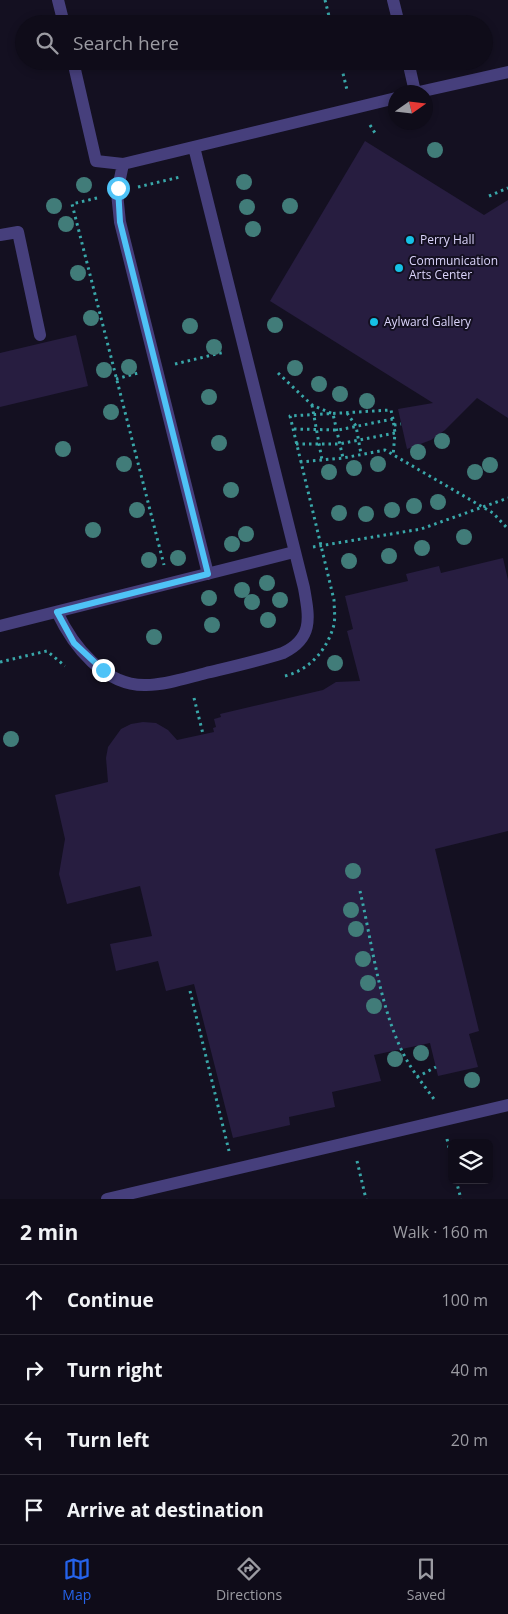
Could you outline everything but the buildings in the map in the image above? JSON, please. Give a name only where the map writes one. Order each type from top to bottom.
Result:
[{"type":"lane","points":[[58,0],[62,15]]},
{"type":"lane","points":[[393,0],[397,15]]},
{"type":"lane","points":[[74,70],[96,161],[123,164],[388,100]]},
{"type":"lane","points":[[411,70],[415,85]]},
{"type":"lane","points":[[433,88],[508,72]]},
{"type":"lane","points":[[57,612],[68,634],[89,659],[111,675],[129,683],[160,684],[263,659],[294,647],[303,638],[308,627],[307,606],[194,148]]},
{"type":"lane","points":[[123,164],[117,192],[120,222],[208,574]]},
{"type":"lane","points":[[0,235],[18,232],[40,336]]},
{"type":"lane","points":[[0,626],[294,552]]},
{"type":"lane","points":[[107,1199],[508,1105]]},
{"type":"path","points":[[325,0],[329,15]]},
{"type":"path","points":[[342,70],[348,91]]},
{"type":"path","points":[[132,188],[184,176]]},
{"type":"path","points":[[489,196],[508,188]]},
{"type":"path","points":[[102,197],[72,204],[165,570]]},
{"type":"path","points":[[170,365],[228,352]]},
{"type":"path","points":[[116,378],[141,372]]},
{"type":"path","points":[[278,373],[312,405],[333,414],[343,458]]},
{"type":"path","points":[[312,405],[315,430],[322,460]]},
{"type":"path","points":[[279,677],[298,673],[322,653],[334,626],[334,600],[290,416],[391,410],[396,433],[393,456]]},
{"type":"path","points":[[347,413],[356,426],[361,454]]},
{"type":"path","points":[[294,429],[338,430],[393,419]]},
{"type":"path","points":[[394,425],[401,424]]},
{"type":"path","points":[[296,444],[339,444],[396,433]]},
{"type":"path","points":[[300,462],[343,458],[385,450],[482,507],[494,512],[508,528]]},
{"type":"path","points":[[294,552],[322,545],[421,529],[508,498]]},
{"type":"path","points":[[0,662],[47,651],[69,669]]},
{"type":"path","points":[[188,700],[204,696]]},
{"type":"path","points":[[194,698],[204,734]]},
{"type":"path","points":[[360,891],[390,1019],[403,1053],[417,1077],[436,1102],[442,1121]]},
{"type":"path","points":[[190,991],[233,1170]]},
{"type":"path","points":[[417,1077],[436,1067]]},
{"type":"path","points":[[352,1142],[366,1199]]},
{"type":"path","points":[[457,1184],[461,1199]]},
{"type":"place","name":"Perry Hall","points":[[410,240]]},
{"type":"place","name":"Communication Arts Center","points":[[399,268]]},
{"type":"place","name":"Aylward Gallery","points":[[374,322]]},
{"type":"route","points":[[103,670],[74,643],[57,612],[208,574],[155,369],[120,222],[117,197],[118,188]]}]
